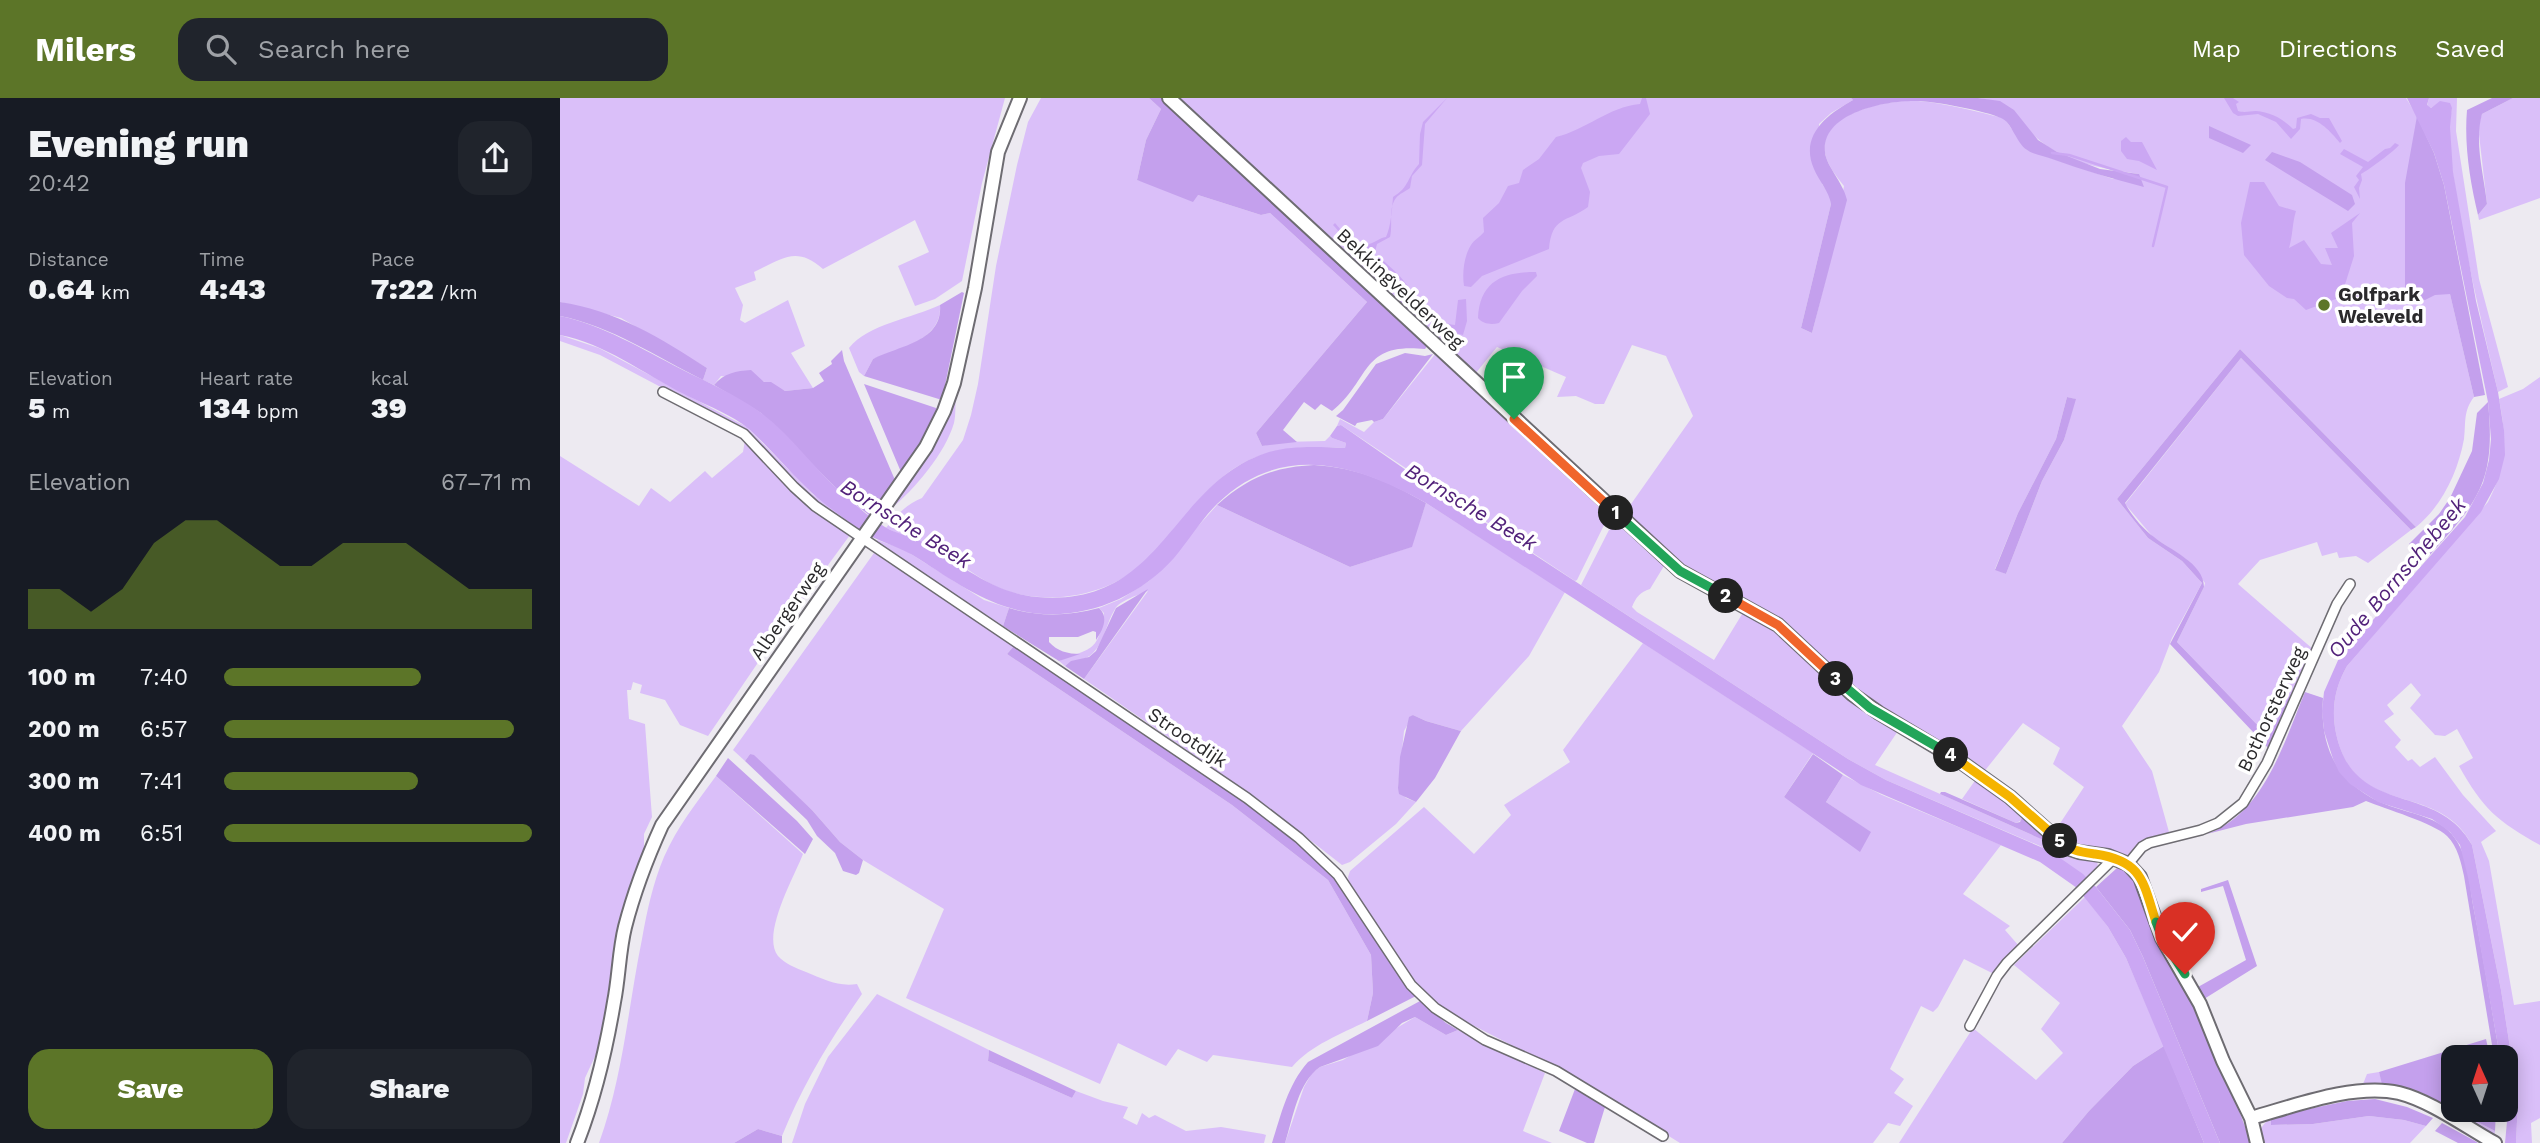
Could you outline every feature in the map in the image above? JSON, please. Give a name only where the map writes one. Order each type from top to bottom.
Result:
[{"type":"street","name":"Albergerweg","points":[[577,1143],[593,1102],[602,1063],[625,929],[643,869],[662,825],[926,447],[944,411],[954,383],[975,288],[998,152],[1020,98]]},
{"type":"street","name":"Bekkingvelderweg","points":[[1169,98],[1680,571],[1778,625],[1861,701],[1961,762],[2010,797],[2067,848],[2128,863]]},
{"type":"street","name":"Strootdijk","points":[[663,392],[744,435],[804,497],[1247,797],[1299,838],[1338,875],[1411,985],[1435,1008],[1485,1040],[1565,1076],[1663,1136]]},
{"type":"street","name":"Bothorsterweg","points":[[2128,863],[2149,843],[2218,823],[2243,803],[2267,763],[2337,604],[2350,584]]},
{"type":"street","points":[[1970,1026],[2007,963],[2114,858]]},
{"type":"street","points":[[2128,863],[2145,887],[2162,938],[2194,990],[2223,1061],[2251,1118],[2257,1143]]},
{"type":"street","points":[[2251,1118],[2336,1096],[2386,1091],[2416,1100],[2495,1143]]},
{"type":"shaded area","points":[[560,98],[1005,98],[982,183],[962,281],[935,299],[915,306],[898,266],[929,252],[915,220],[823,269],[805,258],[789,257],[754,272],[756,280],[735,288],[743,305],[740,320],[745,323],[788,300],[805,346],[791,353],[813,388],[785,391],[765,382],[721,376],[714,385],[703,380],[707,368],[621,318],[560,302]]},
{"type":"shaded area","points":[[1041,98],[1149,98],[1161,109],[1146,140],[1137,180],[1198,195],[1261,215],[1270,213],[1367,302],[1256,433],[1262,446],[1282,442],[1325,441],[1330,436],[1346,443],[1345,448],[1285,450],[1247,461],[1216,483],[1138,568],[1123,578],[1088,592],[1051,597],[1014,593],[997,587],[953,561],[886,528],[902,511],[922,498],[963,440],[978,384],[996,266],[1017,165],[1028,122]]},
{"type":"shaded area","points":[[1149,98],[1165,98],[1428,345],[1425,349],[1404,348],[1377,357],[1345,399],[1332,411],[1321,404],[1315,410],[1304,402],[1283,430],[1297,442],[1262,446],[1256,433],[1367,302],[1270,213],[1261,215],[1198,195],[1193,202],[1137,180],[1146,140],[1161,109]]},
{"type":"shaded area","points":[[1179,98],[1851,98],[1853,100],[1819,124],[1822,184],[1830,195],[1831,204],[1801,328],[1812,333],[1832,254],[1844,186],[1826,157],[1826,139],[1833,127],[1858,111],[1891,103],[1918,101],[2004,118],[2027,150],[2113,179],[2139,174],[2099,167],[2060,154],[2029,131],[2014,112],[2002,104],[1978,98],[2406,98],[2417,116],[2441,255],[2474,397],[2467,412],[2458,464],[2448,488],[2434,509],[2416,527],[2240,349],[2117,499],[2148,538],[2182,561],[2202,583],[2172,638],[2159,672],[2122,726],[2152,771],[2169,832],[2188,829],[2125,857],[2077,848],[2055,831],[2084,787],[2053,764],[2060,748],[2023,723],[1983,773],[1957,752],[1892,716],[1843,681],[1813,649],[1782,623],[1676,562],[1624,514],[1693,416],[1666,356],[1632,345],[1604,404],[1595,404],[1576,396],[1557,397],[1566,377],[1497,347],[1475,374]],"holes":[[[2067,397],[2075,399],[2064,440],[2042,481],[2006,574],[1995,569],[2018,513],[2056,439]]]},
{"type":"shaded area","points":[[1447,98],[1425,124],[1422,165],[1412,176],[1410,188],[1397,197],[1392,206],[1393,197],[1406,186],[1419,164],[1423,122]]},
{"type":"shaded area","points":[[1642,98],[1646,98],[1650,114],[1619,154],[1599,156],[1583,163],[1581,168],[1590,192],[1588,207],[1557,225],[1549,249],[1482,276],[1471,287],[1464,286],[1465,259],[1471,245],[1484,232],[1483,218],[1499,203],[1508,186],[1519,183],[1523,170],[1539,159],[1556,137],[1618,109],[1640,104]]},
{"type":"shaded area","points":[[1851,98],[1978,98],[2000,101],[2014,110],[2038,140],[2057,152],[2100,169],[2139,174],[2144,187],[2030,152],[2023,147],[2005,120],[1984,112],[1917,101],[1890,103],[1859,111],[1834,127],[1827,138],[1826,157],[1847,200],[1812,333],[1801,328],[1831,204],[1814,169],[1810,146],[1818,127],[1834,112],[1853,100]]},
{"type":"shaded area","points":[[2224,98],[2233,98],[2239,102],[2236,104],[2238,111],[2267,113],[2281,119],[2293,129],[2296,128],[2297,118],[2311,114],[2329,118],[2342,141],[2340,143],[2318,122],[2307,119],[2301,119],[2300,129],[2291,139],[2276,122],[2258,114],[2238,116],[2233,113]]},
{"type":"shaded area","points":[[2407,98],[2429,98],[2427,105],[2431,108],[2440,101],[2450,103],[2452,108],[2450,127],[2453,172],[2476,301],[2498,392],[2505,455],[2499,479],[2481,512],[2347,666],[2335,698],[2334,715],[2336,733],[2346,760],[2360,778],[2377,789],[2438,812],[2457,825],[2472,845],[2510,1045],[2498,1045],[2460,845],[2450,832],[2432,819],[2378,802],[2350,784],[2339,772],[2333,759],[2324,731],[2322,711],[2324,692],[2339,658],[2465,517],[2483,483],[2489,460],[2491,439],[2488,402],[2444,185],[2434,153]]},
{"type":"shaded area","points":[[2429,98],[2457,98],[2456,131],[2479,279],[2508,387],[2498,392],[2470,271],[2453,176],[2450,141],[2452,108],[2440,102],[2431,108],[2427,106]]},
{"type":"shaded area","points":[[2492,98],[2513,98],[2482,114],[2479,148],[2487,204],[2478,215],[2468,163],[2467,110]]},
{"type":"shaded area","points":[[2513,98],[2540,98],[2540,198],[2479,220],[2478,215],[2487,204],[2478,126],[2482,114]]},
{"type":"shaded area","points":[[2417,116],[2434,153],[2444,185],[2485,395],[2474,397],[2450,294],[2435,295],[2425,300],[2405,294],[2405,183]]},
{"type":"shaded area","points":[[2209,126],[2251,145],[2243,153],[2209,138]]},
{"type":"shaded area","points":[[2126,137],[2131,142],[2142,142],[2157,170],[2139,161],[2127,159],[2121,151],[2121,141]]},
{"type":"shaded area","points":[[2395,143],[2399,145],[2397,148],[2361,174],[2360,199],[2354,187],[2359,180],[2356,176],[2363,167],[2340,154],[2344,149],[2368,162]]},
{"type":"shaded area","points":[[2272,152],[2300,162],[2352,195],[2355,204],[2348,211],[2265,160]]},
{"type":"shaded area","points":[[2250,182],[2264,182],[2279,206],[2296,211],[2289,248],[2304,240],[2321,264],[2332,265],[2325,248],[2338,248],[2331,233],[2360,213],[2352,223],[2354,256],[2341,297],[2306,310],[2294,299],[2287,298],[2269,286],[2244,255],[2241,223]]},
{"type":"shaded area","points":[[1391,217],[1390,237],[1377,244],[1375,252],[1372,253],[1348,240],[1333,225],[1335,223],[1345,235],[1363,245],[1386,237]]},
{"type":"shaded area","points":[[1378,256],[1440,320],[1455,325],[1458,300],[1466,299],[1467,321],[1463,335],[1445,327],[1430,315],[1374,259]]},
{"type":"shaded area","points":[[1536,272],[1537,276],[1522,291],[1499,323],[1487,324],[1478,318],[1483,295],[1495,281],[1513,274]]},
{"type":"shaded area","points":[[964,293],[942,400],[864,376],[873,359],[926,335],[939,317],[940,305]]},
{"type":"shaded area","points":[[560,302],[600,311],[655,336],[707,368],[703,380],[616,335],[560,316]]},
{"type":"shaded area","points":[[940,305],[939,317],[927,335],[906,347],[873,359],[864,376],[859,372],[849,348],[857,340],[879,327]]},
{"type":"shaded area","points":[[560,316],[592,325],[622,338],[741,400],[771,421],[832,484],[879,523],[924,543],[991,584],[1037,597],[1079,595],[1113,584],[1140,565],[1207,491],[1234,469],[1276,450],[1305,447],[1345,448],[1346,443],[1330,436],[1337,426],[1341,425],[1432,488],[1848,759],[1886,780],[2050,851],[2083,874],[2130,930],[2220,1143],[2204,1143],[2126,958],[2108,927],[2077,888],[2040,862],[1861,785],[1426,503],[1400,489],[1373,478],[1320,465],[1293,466],[1267,472],[1242,484],[1217,504],[1174,558],[1131,593],[1080,612],[1025,612],[978,595],[912,555],[858,529],[812,493],[742,424],[608,352],[560,335]]},
{"type":"shaded area","points":[[560,335],[599,348],[747,427],[812,494],[859,529],[807,496],[746,432],[600,355],[560,341]]},
{"type":"shaded area","points":[[2240,349],[2416,527],[2411,530],[2241,358],[2125,503],[2146,530],[2185,558],[2203,578],[2204,587],[2177,642],[2269,737],[2290,694],[2294,696],[2270,750],[2170,644],[2202,583],[2182,561],[2148,538],[2117,499]]},
{"type":"shaded area","points":[[842,350],[844,361],[895,480],[869,515],[841,493],[761,413],[714,385],[731,373],[751,370],[764,382],[771,382],[785,391],[813,388],[824,381],[819,373],[832,364],[831,361]]},
{"type":"shaded area","points":[[1405,353],[1425,356],[1433,354],[1383,419],[1357,423],[1355,426],[1336,416],[1376,364]]},
{"type":"shaded area","points":[[1436,353],[1605,507],[1607,519],[1577,580],[1341,425],[1337,426],[1340,419],[1364,432],[1374,422],[1383,419]]},
{"type":"shaded area","points":[[2241,358],[2411,530],[2368,563],[2356,556],[2339,558],[2337,552],[2322,556],[2317,542],[2260,560],[2238,584],[2314,650],[2294,696],[2269,737],[2177,642],[2205,583],[2186,559],[2153,537],[2125,504]]},
{"type":"shaded area","points":[[2540,377],[2540,845],[2502,821],[2484,804],[2459,766],[2473,758],[2457,729],[2445,736],[2435,735],[2410,708],[2421,695],[2411,683],[2387,705],[2394,714],[2384,721],[2401,740],[2395,747],[2408,761],[2412,759],[2420,767],[2435,757],[2463,795],[2496,831],[2481,842],[2489,861],[2514,1005],[2540,1001],[2540,1118],[2531,1123],[2532,1143],[2516,1143],[2518,1045],[2510,1045],[2472,845],[2457,825],[2439,812],[2378,790],[2360,778],[2346,760],[2336,733],[2334,707],[2337,690],[2347,666],[2488,502],[2499,476],[2504,452],[2499,399],[2523,389]]},
{"type":"shaded area","points":[[864,384],[939,409],[924,438],[901,472]]},
{"type":"shaded area","points":[[956,396],[954,423],[934,462],[902,499],[881,517],[943,430]]},
{"type":"shaded area","points":[[2067,397],[2076,399],[2064,440],[2042,481],[2006,574],[1995,570],[2018,513],[2056,439]]},
{"type":"shaded area","points":[[2488,402],[2489,452],[2480,488],[2460,520],[2428,557],[2409,544],[2439,514],[2450,498],[2472,451],[2477,413]]},
{"type":"shaded area","points":[[745,440],[850,535],[708,736],[680,725],[665,700],[640,693],[642,685],[633,682],[631,690],[627,690],[629,719],[645,724],[652,817],[644,834],[644,848],[624,909],[603,1039],[585,1078],[583,1094],[566,1143],[560,1143],[560,456],[639,506],[651,488],[670,502],[705,471],[712,478],[743,452]]},
{"type":"shaded area","points":[[1314,465],[1345,469],[1372,477],[1426,503],[1412,547],[1350,567],[1217,505],[1239,488],[1273,471]]},
{"type":"shaded area","points":[[1426,503],[1565,592],[1529,656],[1461,731],[1413,715],[1404,731],[1398,788],[1406,798],[1416,802],[1396,824],[1350,862],[1342,865],[1255,797],[1084,679],[1148,591],[1117,606],[1100,643],[1090,656],[1065,666],[1059,661],[1092,647],[1102,626],[1104,613],[1099,608],[1121,599],[1149,581],[1217,505],[1350,567],[1411,547]]},
{"type":"shaded area","points":[[1619,521],[1686,578],[1686,582],[1664,566],[1650,589],[1635,600],[1632,607],[1637,612],[1714,660],[1744,611],[1781,633],[1898,731],[1875,765],[2057,846],[2097,859],[2098,868],[2087,878],[2040,846],[1886,780],[1848,759],[1581,585],[1609,530]]},
{"type":"shaded area","points":[[877,540],[903,549],[984,600],[1009,608],[1003,626],[877,544]]},
{"type":"shaded area","points":[[874,553],[1014,646],[1007,654],[1232,805],[1328,880],[1371,955],[1373,993],[1367,1021],[1317,1046],[1292,1067],[1213,1055],[1207,1062],[1178,1049],[1166,1066],[1118,1043],[1100,1084],[906,998],[944,909],[863,860],[840,842],[812,810],[750,754],[745,761],[733,750]]},
{"type":"shaded area","points":[[1148,589],[1084,679],[1065,666],[1071,661],[1089,657],[1096,651],[1116,608]]},
{"type":"shaded area","points":[[1009,608],[1054,614],[1099,608],[1104,615],[1104,624],[1096,640],[1096,632],[1093,631],[1078,637],[1049,637],[1049,642],[1059,650],[1080,654],[1059,661],[1003,626]]},
{"type":"shaded area","points":[[1643,643],[1813,753],[1784,797],[1870,832],[1826,802],[1843,775],[1882,795],[2001,845],[1963,894],[2010,926],[2005,930],[2019,946],[1992,973],[1964,959],[1938,1007],[1933,1012],[1921,1006],[1890,1069],[1904,1079],[1894,1093],[1913,1106],[1900,1126],[1888,1123],[1873,1143],[1680,1143],[1572,1076],[1445,1011],[1417,984],[1350,889],[1350,871],[1424,807],[1474,854],[1511,815],[1504,805],[1570,762],[1563,750]]},
{"type":"shaded area","points":[[1014,646],[1260,810],[1308,851],[1330,872],[1416,996],[1367,1021],[1373,993],[1371,955],[1328,880],[1232,805],[1007,654]]},
{"type":"shaded area","points":[[2305,692],[2323,698],[2323,717],[2329,750],[2346,778],[2373,798],[2437,822],[2452,834],[2464,857],[2468,873],[2498,1045],[2492,1045],[2462,866],[2454,845],[2441,831],[2366,801],[2353,807],[2246,824],[2207,834],[2227,824],[2243,810],[2258,793],[2280,754]]},
{"type":"shaded area","points":[[1413,715],[1461,731],[1435,778],[1416,802],[1399,794],[1398,788],[1400,757],[1409,717]]},
{"type":"shaded area","points":[[750,754],[812,810],[840,842],[863,860],[859,873],[856,875],[843,871],[835,853],[817,836],[807,820],[745,761]]},
{"type":"shaded area","points":[[1813,754],[1843,775],[1826,802],[1871,832],[1860,852],[1784,797]]},
{"type":"shaded area","points":[[728,758],[813,839],[805,854],[716,776]]},
{"type":"shaded area","points":[[716,776],[803,854],[776,921],[773,934],[778,956],[791,966],[825,980],[857,984],[862,994],[818,1063],[782,1136],[758,1129],[734,1143],[599,1143],[614,1093],[644,929],[657,877],[675,835]]},
{"type":"shaded area","points":[[1977,778],[2016,811],[1974,782]]},
{"type":"shaded area","points":[[1974,782],[2023,816],[2022,820],[2016,823],[1962,799]]},
{"type":"shaded area","points":[[1945,792],[2016,823],[2023,817],[2057,846],[1940,794]]},
{"type":"shaded area","points":[[2117,868],[2123,868],[2134,877],[2211,1042],[2251,1143],[2220,1143],[2130,930],[2096,887]]},
{"type":"shaded area","points":[[2228,880],[2257,966],[2204,999],[2198,987],[2246,960],[2223,886],[2201,892],[2201,889]]},
{"type":"shaded area","points":[[2085,897],[2108,927],[2126,958],[2164,1046],[2133,1066],[2062,1143],[1899,1143],[1973,1028],[2036,1080],[2063,1053],[2041,1029],[2060,1003],[2014,965]]},
{"type":"shaded area","points":[[877,994],[989,1050],[988,1061],[1072,1098],[1076,1091],[1128,1107],[1123,1118],[1137,1125],[1142,1113],[1149,1118],[1155,1115],[1186,1131],[1221,1127],[1263,1134],[1266,1135],[1264,1143],[792,1143],[805,1104],[828,1057]]},
{"type":"shaded area","points":[[1420,1001],[1458,1030],[1446,1035],[1415,1017],[1402,1023],[1378,1046],[1320,1067],[1301,1091],[1285,1143],[1272,1143],[1290,1090],[1308,1062]]},
{"type":"shaded area","points":[[1415,1017],[1446,1035],[1458,1030],[1545,1073],[1523,1131],[1552,1143],[1285,1143],[1304,1087],[1312,1073],[1320,1067],[1343,1060]]},
{"type":"shaded area","points":[[2486,1039],[2487,1045],[2467,1045]]},
{"type":"shaded area","points":[[2164,1046],[2204,1143],[2062,1143],[2133,1066]]},
{"type":"shaded area","points":[[989,1050],[1076,1091],[1072,1098],[988,1061]]},
{"type":"shaded area","points":[[2441,1053],[2441,1103],[2422,1093],[2382,1084],[2379,1072]]},
{"type":"shaded area","points":[[2379,1072],[2383,1084],[2422,1093],[2441,1103],[2441,1110],[2415,1096],[2312,1098],[2310,1094],[2363,1084],[2367,1074]]},
{"type":"shaded area","points":[[1575,1089],[1605,1107],[1594,1143],[1587,1143],[1559,1131]]},
{"type":"shaded area","points":[[2375,1099],[2407,1107],[2433,1118],[2426,1126],[2404,1120],[2369,1116],[2313,1124],[2271,1125],[2271,1117],[2347,1101]]},
{"type":"shaded area","points":[[2369,1116],[2404,1120],[2426,1126],[2410,1143],[2262,1143],[2260,1135],[2261,1128],[2271,1117],[2272,1125],[2313,1124]]},
{"type":"shaded area","points":[[2464,1122],[2478,1122],[2495,1131],[2494,1138]]},
{"type":"shaded area","points":[[2478,1122],[2495,1122],[2495,1131]]},
{"type":"shaded area","points":[[2507,1122],[2517,1122],[2516,1143],[2505,1143]]},
{"type":"shaded area","points":[[2442,1123],[2478,1143],[2458,1143],[2435,1131]]},
{"type":"shaded area","points":[[758,1129],[782,1136],[782,1143],[734,1143]]},
{"type":"waterway","points":[[2052,153],[2069,155],[2167,187],[2153,246]]},
{"type":"place","name":"Golfpark Weleveld","points":[[2324,305]]},
{"type":"route","points":[[1514,419],[1680,571],[1778,625],[1861,701],[1950,754],[2010,797],[2067,848],[2128,863],[2140,877],[2162,938],[2185,974]]},
{"type":"water label","name":"Bornsche Beek","points":[[1471,507]]},
{"type":"water label","name":"Bornsche Beek","points":[[906,524]]},
{"type":"water label","name":"Oude Bornschebeek","points":[[2397,578]]}]
